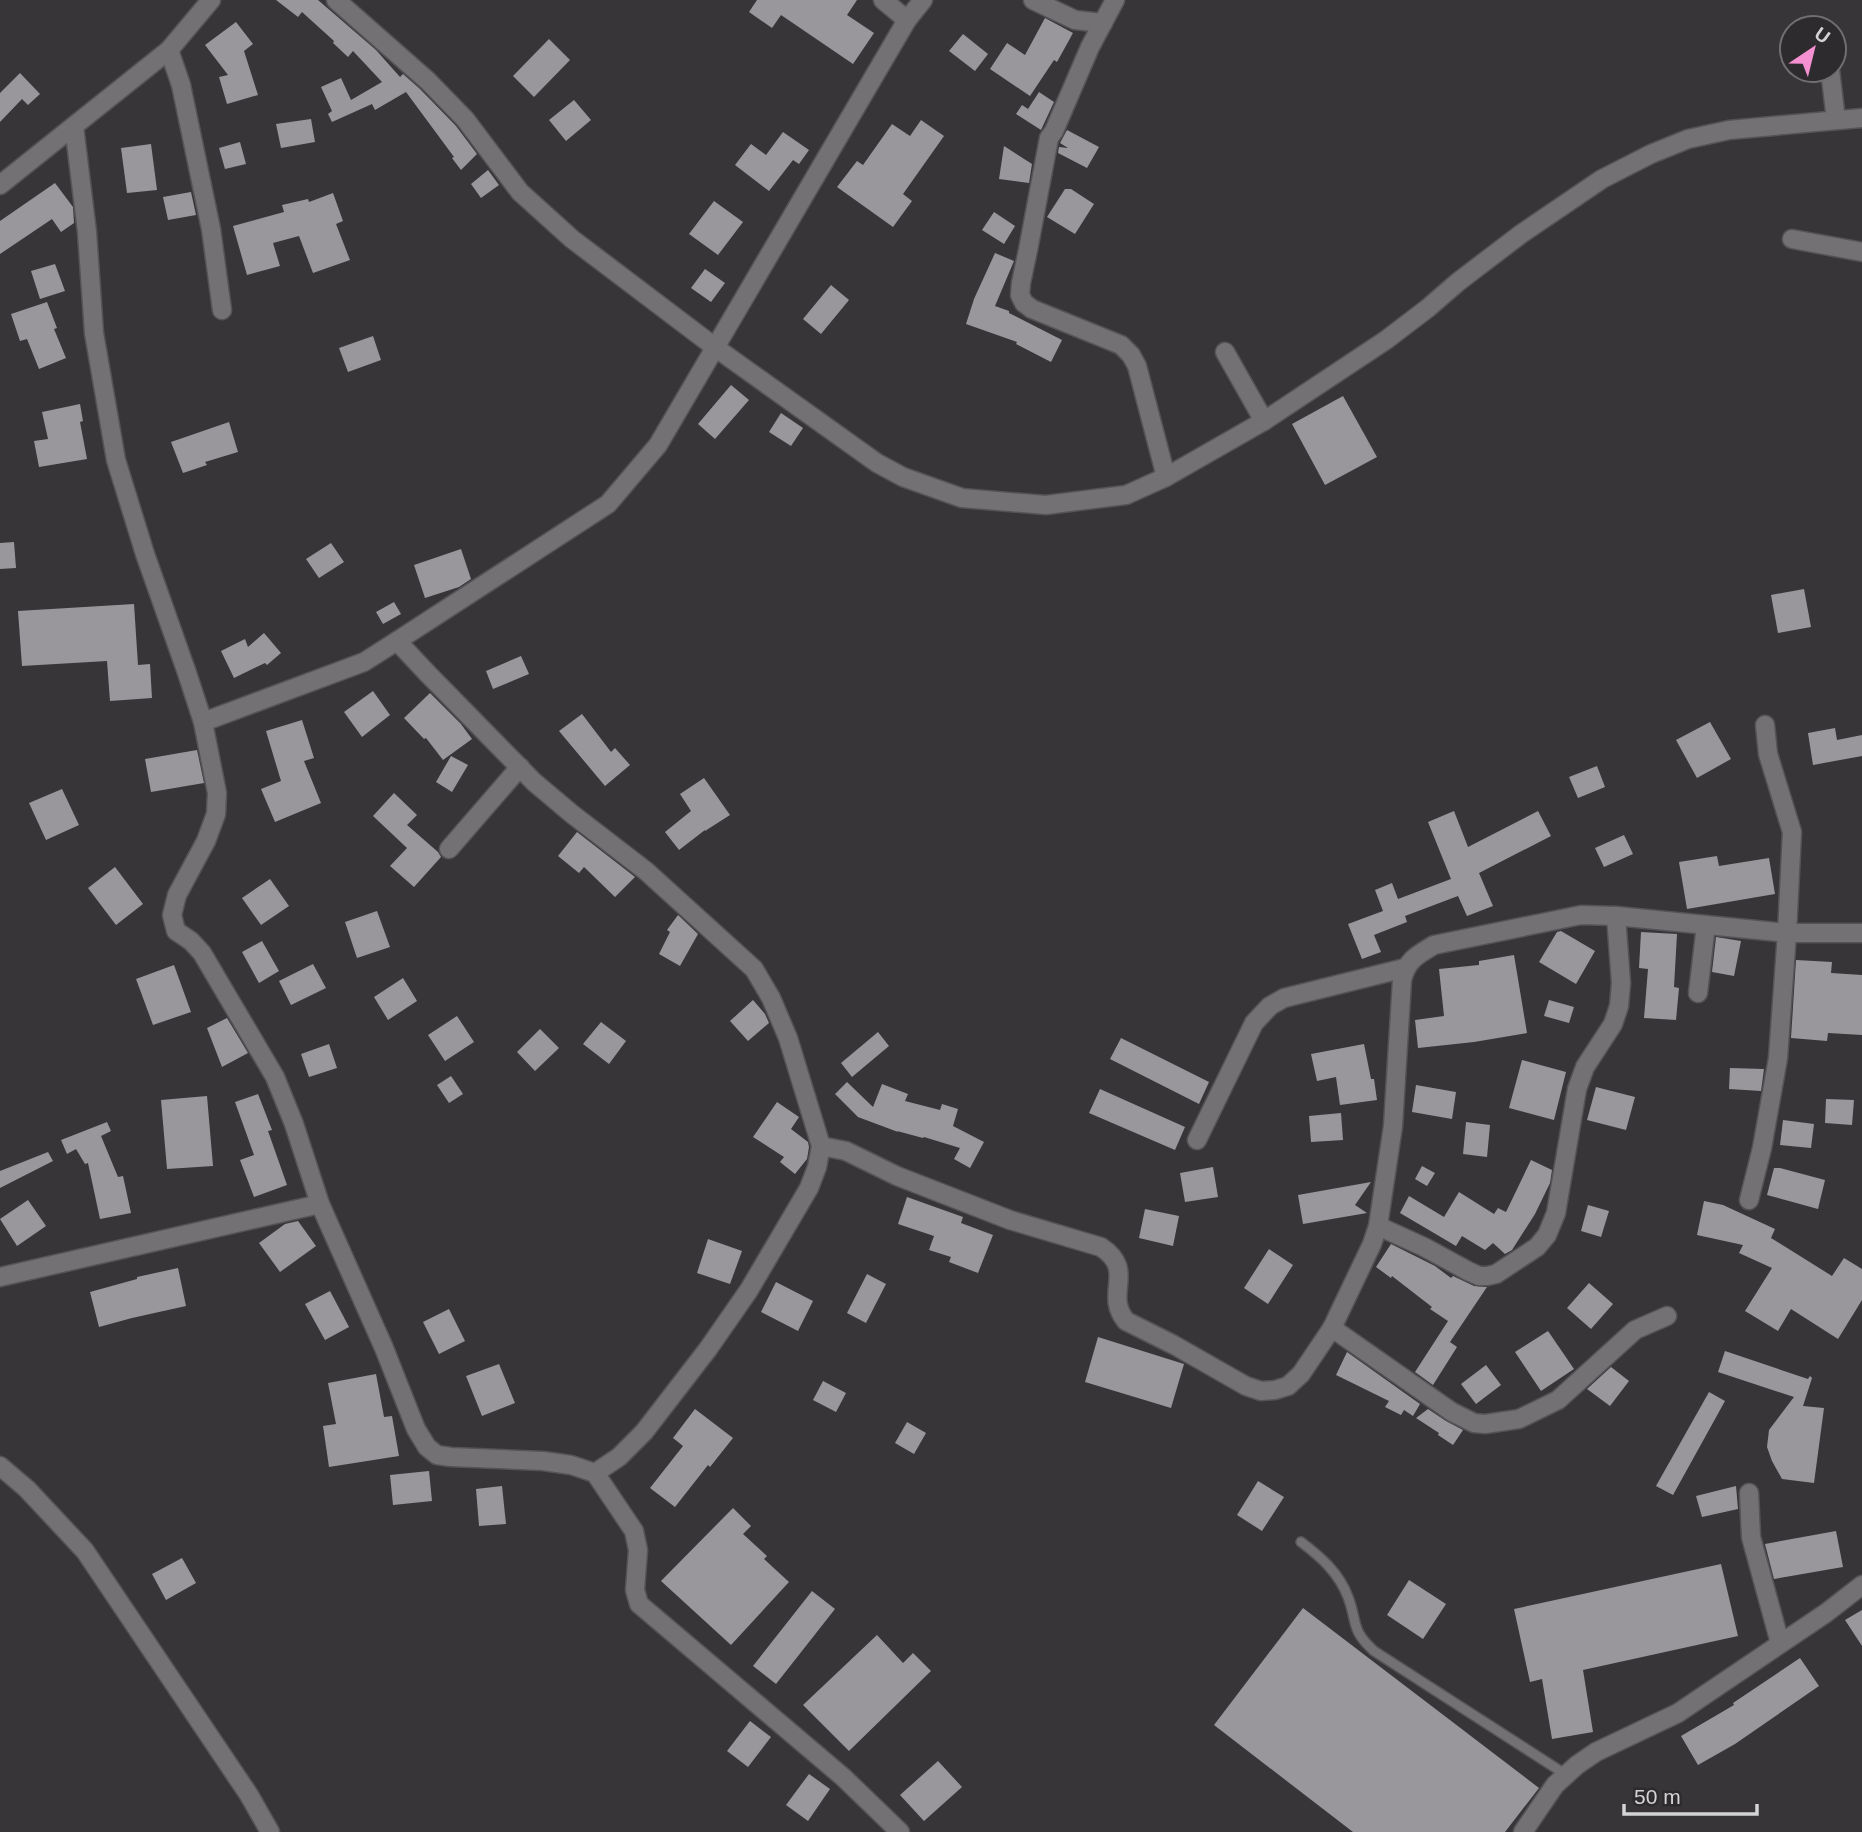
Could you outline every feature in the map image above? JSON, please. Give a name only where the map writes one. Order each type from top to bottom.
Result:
[{"type":"street","points":[[0,185],[169,50],[211,0]]},
{"type":"street","points":[[336,0],[428,81],[465,119],[520,192],[572,239],[716,348],[877,463],[903,477],[962,499],[1046,505],[1126,495],[1166,477],[1264,421],[1386,340],[1521,234],[1602,179],[1626,166],[1688,139],[1729,130],[1862,117]]},
{"type":"street","points":[[883,0],[907,20]]},
{"type":"street","points":[[203,722],[364,662],[608,504],[658,445],[907,20],[923,0]]},
{"type":"street","points":[[1033,0],[1075,20],[1103,23]]},
{"type":"street","points":[[1115,0],[1090,47],[1049,138],[1020,295],[1024,303],[1032,309],[1121,345],[1131,355],[1137,366],[1166,477]]},
{"type":"street","points":[[169,50],[181,85],[211,229],[222,310]]},
{"type":"street","points":[[1831,84],[1836,120]]},
{"type":"street","points":[[74,125],[87,232],[94,333],[116,460],[145,554],[203,722],[217,793],[216,814],[206,841],[177,895],[172,915],[176,931],[202,953],[275,1077],[294,1124],[320,1204],[384,1348],[416,1429],[427,1447],[437,1455],[543,1461],[571,1465],[595,1473],[634,1531],[638,1550],[635,1590],[639,1604],[843,1777],[900,1832]]},
{"type":"street","points":[[1792,239],[1862,252]]},
{"type":"street","points":[[1225,352],[1264,421]]},
{"type":"street","points":[[397,641],[520,767],[572,814],[646,871],[754,969],[771,998],[788,1038],[821,1146],[809,1188],[750,1290],[644,1432],[619,1457],[595,1473]]},
{"type":"street","points":[[1749,1200],[1762,1148],[1778,1058],[1792,832],[1768,754],[1765,725]]},
{"type":"street","points":[[449,849],[520,767]]},
{"type":"street","points":[[1197,1140],[1254,1023],[1270,1006],[1284,998],[1405,968],[1419,954],[1434,945],[1581,915],[1787,933],[1862,933]]},
{"type":"street","points":[[1378,1226],[1479,1276],[1496,1274],[1537,1247],[1547,1235],[1556,1213],[1577,1089],[1585,1067],[1613,1024],[1619,1006],[1621,984],[1616,916]]},
{"type":"street","points":[[1698,993],[1706,925]]},
{"type":"street","points":[[821,1146],[846,1152],[897,1176],[1010,1220],[1101,1247],[1110,1252],[1120,1270],[1118,1308],[1126,1321],[1174,1345],[1246,1387],[1275,1391],[1288,1386],[1301,1374],[1332,1328],[1378,1226],[1393,1126],[1405,968]]},
{"type":"street","points":[[0,1277],[320,1204]]},
{"type":"street","points":[[1332,1328],[1452,1412],[1474,1423],[1485,1424],[1519,1419],[1558,1400],[1636,1330],[1667,1316]]},
{"type":"street","points":[[0,1466],[27,1489],[85,1550],[249,1795],[270,1832]]},
{"type":"street","points":[[1749,1493],[1751,1537],[1780,1643]]},
{"type":"street","points":[[1523,1832],[1565,1774],[1596,1752],[1678,1713],[1826,1613],[1862,1585]]},
{"type":"lane","points":[[1301,1542],[1338,1576],[1349,1599],[1357,1632],[1374,1651],[1565,1774]]},
{"type":"building","points":[[276,0],[318,0],[376,50],[400,77],[403,74],[420,89],[456,126],[477,154],[461,170],[406,92],[375,110],[372,104],[332,122],[328,114],[332,111],[321,87],[341,78],[351,100],[382,82],[353,51],[348,57],[302,12],[298,17]]},
{"type":"building","points":[[757,0],[857,0],[847,15],[874,33],[853,64],[781,15],[772,28],[749,12]]},
{"type":"building","points":[[1045,18],[1073,33],[1057,62],[1054,60],[1030,96],[990,69],[1007,43],[1025,55]]},
{"type":"building","points":[[236,22],[253,44],[244,51],[258,95],[227,104],[219,77],[228,75],[205,45]]},
{"type":"building","points":[[963,34],[988,54],[975,71],[949,51]]},
{"type":"building","points":[[549,39],[570,60],[534,97],[513,76]]},
{"type":"building","points":[[20,73],[40,94],[28,105],[22,99],[0,122],[0,93]]},
{"type":"building","points":[[1039,92],[1054,102],[1041,130],[1016,114],[1022,105],[1028,109]]},
{"type":"building","points":[[574,100],[591,120],[566,141],[549,120]]},
{"type":"building","points":[[311,119],[315,142],[281,148],[276,124]]},
{"type":"building","points":[[921,120],[944,136],[903,194],[912,201],[893,227],[837,187],[857,161],[863,165],[892,124],[910,136]]},
{"type":"building","points":[[1067,130],[1099,147],[1087,168],[1058,153],[1059,147],[1068,148],[1060,143]]},
{"type":"building","points":[[783,132],[809,150],[799,164],[793,160],[769,191],[735,165],[751,144],[766,155]]},
{"type":"building","points":[[240,142],[246,164],[225,169],[219,148]]},
{"type":"building","points":[[151,144],[157,190],[127,193],[121,148]]},
{"type":"building","points":[[1004,146],[1032,164],[1029,183],[999,179]]},
{"type":"building","points":[[488,170],[499,185],[481,198],[471,184]]},
{"type":"building","points":[[55,183],[73,207],[74,223],[61,232],[52,219],[0,254],[0,221]]},
{"type":"building","points":[[1065,189],[1071,189],[1094,204],[1075,234],[1047,217]]},
{"type":"building","points":[[191,192],[196,215],[168,220],[163,197]]},
{"type":"building","points":[[333,193],[343,221],[336,224],[350,260],[313,273],[299,236],[273,243],[280,266],[247,275],[233,226],[284,212],[282,205],[308,199],[309,202]]},
{"type":"building","points":[[714,201],[743,222],[718,255],[689,234]]},
{"type":"building","points":[[994,212],[1015,226],[1004,244],[982,230]]},
{"type":"building","points":[[995,253],[1014,261],[995,306],[1062,340],[1051,362],[1016,344],[1017,342],[966,324]]},
{"type":"building","points":[[55,264],[65,291],[40,299],[31,271]]},
{"type":"building","points":[[705,269],[725,283],[711,302],[691,288]]},
{"type":"building","points":[[831,285],[849,300],[821,334],[803,319]]},
{"type":"building","points":[[47,302],[66,358],[39,369],[27,339],[20,341],[11,314]]},
{"type":"building","points":[[373,336],[381,360],[348,372],[339,348]]},
{"type":"building","points":[[731,385],[749,400],[715,439],[698,424]]},
{"type":"building","points":[[1343,396],[1377,457],[1325,485],[1292,424]]},
{"type":"building","points":[[80,404],[83,421],[80,422],[87,459],[39,467],[34,441],[48,439],[42,412]]},
{"type":"building","points":[[781,413],[803,428],[791,446],[769,432]]},
{"type":"building","points":[[229,422],[238,452],[205,462],[207,465],[183,473],[171,442]]},
{"type":"building","points":[[14,542],[16,568],[0,569],[0,543]]},
{"type":"building","points":[[331,543],[344,562],[319,578],[306,559]]},
{"type":"building","points":[[461,549],[471,579],[459,587],[425,598],[414,565]]},
{"type":"building","points":[[1804,589],[1811,627],[1778,633],[1771,595]]},
{"type":"building","points":[[394,602],[401,614],[383,624],[376,612]]},
{"type":"building","points":[[134,604],[138,665],[150,664],[152,698],[110,701],[107,661],[22,666],[18,611]]},
{"type":"building","points":[[264,633],[281,653],[267,665],[265,663],[234,678],[221,651],[245,639],[248,647]]},
{"type":"building","points":[[521,656],[529,674],[493,689],[486,671]]},
{"type":"building","points":[[373,691],[390,715],[362,737],[344,712]]},
{"type":"building","points":[[430,693],[472,739],[443,760],[426,738],[404,718]]},
{"type":"building","points":[[582,714],[611,752],[615,748],[630,765],[605,786],[559,731]]},
{"type":"building","points":[[302,720],[314,758],[304,761],[321,803],[275,822],[261,789],[281,781],[266,731]]},
{"type":"building","points":[[1710,722],[1731,759],[1697,778],[1676,740]]},
{"type":"building","points":[[1835,728],[1837,740],[1862,735],[1862,756],[1813,765],[1808,733]]},
{"type":"building","points":[[197,750],[204,783],[151,792],[145,759]]},
{"type":"building","points":[[451,756],[468,765],[452,792],[436,782]]},
{"type":"building","points":[[1597,766],[1605,787],[1578,798],[1569,777]]},
{"type":"building","points":[[704,778],[730,815],[679,850],[665,832],[691,811],[680,794]]},
{"type":"building","points":[[62,789],[79,825],[46,840],[29,803]]},
{"type":"building","points":[[394,793],[417,815],[407,825],[441,857],[414,887],[390,866],[407,848],[373,816]]},
{"type":"building","points":[[1454,811],[1468,847],[1538,811],[1551,836],[1479,873],[1493,906],[1467,916],[1458,896],[1405,916],[1407,922],[1374,935],[1381,952],[1362,959],[1348,924],[1383,911],[1375,890],[1392,883],[1398,899],[1451,879],[1428,822]]},
{"type":"building","points":[[577,832],[635,877],[615,897],[584,867],[579,873],[558,856]]},
{"type":"building","points":[[1624,835],[1633,854],[1604,867],[1595,848]]},
{"type":"building","points":[[1717,856],[1719,866],[1769,858],[1775,894],[1687,909],[1679,862]]},
{"type":"building","points":[[115,867],[143,904],[116,925],[88,888]]},
{"type":"building","points":[[270,879],[289,906],[261,925],[242,898]]},
{"type":"building","points":[[377,911],[390,947],[357,958],[345,922]]},
{"type":"building","points":[[678,915],[698,934],[680,966],[659,954],[670,932],[667,930]]},
{"type":"building","points":[[1561,931],[1595,951],[1576,984],[1539,962],[1557,932]]},
{"type":"building","points":[[1641,932],[1677,934],[1674,987],[1679,988],[1676,1020],[1644,1018],[1648,969],[1639,968]]},
{"type":"building","points":[[1716,937],[1741,941],[1734,976],[1712,972]]},
{"type":"building","points":[[262,941],[279,971],[259,983],[242,952]]},
{"type":"building","points":[[1514,955],[1527,1033],[1418,1048],[1415,1020],[1444,1016],[1439,969],[1479,965],[1479,961]]},
{"type":"building","points":[[1796,960],[1832,962],[1831,973],[1862,975],[1862,1035],[1828,1033],[1827,1041],[1791,1038]]},
{"type":"building","points":[[313,964],[326,988],[291,1005],[279,981]]},
{"type":"building","points":[[174,965],[191,1012],[153,1025],[136,979]]},
{"type":"building","points":[[403,978],[417,1001],[388,1020],[374,997]]},
{"type":"building","points":[[753,1000],[769,1023],[748,1041],[730,1021]]},
{"type":"building","points":[[1549,1000],[1574,1007],[1569,1023],[1544,1016]]},
{"type":"building","points":[[457,1016],[474,1042],[445,1061],[428,1035]]},
{"type":"building","points":[[227,1018],[248,1053],[222,1067],[207,1028]]},
{"type":"building","points":[[601,1022],[626,1041],[609,1064],[583,1044]]},
{"type":"building","points":[[540,1029],[559,1048],[535,1071],[517,1052]]},
{"type":"building","points":[[878,1032],[889,1046],[852,1077],[841,1063]]},
{"type":"building","points":[[1121,1038],[1209,1082],[1199,1104],[1110,1059]]},
{"type":"building","points":[[329,1044],[337,1068],[309,1077],[301,1054]]},
{"type":"building","points":[[1364,1044],[1377,1100],[1340,1105],[1336,1077],[1317,1081],[1311,1054]]},
{"type":"building","points":[[1522,1060],[1566,1072],[1554,1120],[1509,1108]]},
{"type":"building","points":[[1730,1068],[1764,1069],[1761,1091],[1729,1089]]},
{"type":"building","points":[[451,1076],[463,1094],[449,1103],[437,1085]]},
{"type":"building","points":[[847,1082],[873,1107],[882,1084],[908,1094],[905,1101],[940,1110],[942,1104],[958,1109],[953,1126],[984,1142],[970,1168],[954,1159],[960,1148],[898,1132],[858,1117],[835,1094]]},
{"type":"building","points":[[1416,1085],[1456,1092],[1452,1119],[1412,1112]]},
{"type":"building","points":[[1596,1087],[1635,1097],[1626,1130],[1587,1120]]},
{"type":"building","points":[[1100,1089],[1185,1127],[1175,1150],[1089,1113]]},
{"type":"building","points":[[258,1094],[272,1130],[268,1131],[287,1185],[254,1197],[240,1160],[254,1155],[235,1102]]},
{"type":"building","points":[[207,1096],[213,1166],[167,1169],[161,1100]]},
{"type":"building","points":[[1826,1099],[1854,1100],[1852,1125],[1825,1123]]},
{"type":"building","points":[[777,1102],[799,1117],[791,1129],[808,1142],[807,1159],[795,1174],[780,1162],[784,1157],[753,1137]]},
{"type":"building","points":[[1341,1113],[1343,1140],[1311,1142],[1309,1116]]},
{"type":"building","points":[[1783,1120],[1814,1124],[1811,1148],[1780,1145]]},
{"type":"building","points":[[107,1122],[111,1131],[101,1136],[118,1177],[123,1176],[131,1213],[100,1219],[88,1163],[85,1164],[76,1149],[67,1154],[61,1140]]},
{"type":"building","points":[[1466,1122],[1490,1125],[1487,1157],[1463,1154]]},
{"type":"building","points":[[48,1152],[53,1161],[0,1188],[0,1171]]},
{"type":"building","points":[[1531,1160],[1552,1170],[1550,1183],[1535,1214],[1512,1250],[1505,1254],[1493,1243],[1485,1250],[1462,1236],[1456,1246],[1400,1213],[1409,1196],[1444,1217],[1459,1192],[1494,1214],[1498,1208],[1506,1212]]},
{"type":"building","points":[[1422,1166],[1435,1173],[1427,1186],[1415,1179]]},
{"type":"building","points":[[1213,1167],[1218,1197],[1185,1202],[1180,1173]]},
{"type":"building","points":[[1774,1168],[1825,1180],[1818,1209],[1767,1195]]},
{"type":"building","points":[[1371,1182],[1355,1205],[1367,1213],[1303,1224],[1298,1195]]},
{"type":"building","points":[[907,1197],[963,1217],[961,1223],[993,1235],[978,1273],[949,1262],[951,1257],[929,1250],[934,1236],[898,1224]]},
{"type":"building","points":[[28,1200],[46,1226],[17,1246],[0,1219]]},
{"type":"building","points":[[1704,1201],[1723,1205],[1775,1229],[1771,1238],[1832,1276],[1844,1258],[1862,1269],[1862,1300],[1838,1339],[1791,1309],[1778,1331],[1745,1311],[1772,1268],[1739,1253],[1743,1245],[1697,1235]]},
{"type":"building","points":[[1588,1205],[1609,1211],[1601,1237],[1581,1231]]},
{"type":"building","points":[[1145,1209],[1179,1216],[1173,1246],[1139,1238]]},
{"type":"building","points":[[298,1221],[316,1246],[280,1272],[259,1243],[285,1224]]},
{"type":"building","points":[[708,1239],[742,1251],[730,1284],[697,1273]]},
{"type":"building","points":[[1391,1244],[1435,1266],[1451,1278],[1453,1276],[1474,1286],[1487,1287],[1450,1342],[1457,1347],[1433,1385],[1415,1372],[1448,1321],[1392,1276],[1391,1278],[1376,1267]]},
{"type":"building","points":[[1269,1249],[1293,1265],[1268,1304],[1244,1288]]},
{"type":"building","points":[[178,1268],[186,1306],[99,1327],[90,1292],[137,1277]]},
{"type":"building","points":[[867,1274],[886,1284],[866,1323],[847,1313]]},
{"type":"building","points":[[776,1282],[813,1301],[798,1331],[761,1312]]},
{"type":"building","points":[[1589,1283],[1613,1304],[1591,1329],[1567,1308]]},
{"type":"building","points":[[330,1291],[349,1327],[325,1340],[305,1304]]},
{"type":"building","points":[[449,1309],[465,1341],[439,1354],[423,1322]]},
{"type":"building","points":[[1548,1331],[1574,1369],[1541,1391],[1515,1352]]},
{"type":"building","points":[[1098,1337],[1184,1364],[1171,1408],[1085,1382]]},
{"type":"building","points":[[1725,1351],[1808,1379],[1810,1376],[1812,1378],[1803,1406],[1824,1408],[1814,1483],[1782,1479],[1767,1447],[1769,1430],[1794,1397],[1718,1372]]},
{"type":"building","points":[[1347,1352],[1420,1404],[1413,1416],[1404,1410],[1401,1415],[1385,1407],[1389,1401],[1336,1375]]},
{"type":"building","points":[[499,1364],[515,1403],[482,1416],[466,1376]]},
{"type":"building","points":[[1486,1365],[1501,1385],[1476,1404],[1461,1384]]},
{"type":"building","points":[[1611,1367],[1629,1381],[1610,1406],[1587,1389]]},
{"type":"building","points":[[376,1374],[384,1417],[392,1416],[399,1456],[329,1467],[323,1426],[336,1424],[328,1383]]},
{"type":"building","points":[[823,1381],[846,1393],[836,1412],[813,1400]]},
{"type":"building","points":[[1709,1392],[1725,1401],[1673,1495],[1656,1486]]},
{"type":"building","points":[[695,1409],[733,1438],[675,1507],[650,1488],[683,1446],[673,1438]]},
{"type":"building","points":[[1428,1409],[1463,1430],[1453,1445],[1416,1418]]},
{"type":"building","points":[[907,1422],[926,1433],[914,1454],[895,1443]]},
{"type":"building","points":[[429,1471],[432,1501],[393,1505],[390,1475]]},
{"type":"building","points":[[1258,1481],[1284,1497],[1262,1531],[1237,1515]]},
{"type":"building","points":[[502,1486],[506,1524],[479,1526],[476,1489]]},
{"type":"building","points":[[1736,1486],[1738,1509],[1702,1517],[1696,1496]]},
{"type":"building","points":[[733,1508],[751,1526],[743,1534],[767,1556],[764,1559],[789,1582],[731,1645],[661,1581]]},
{"type":"building","points":[[1836,1531],[1843,1567],[1774,1579],[1765,1544]]},
{"type":"building","points":[[182,1558],[196,1583],[166,1600],[152,1574]]},
{"type":"building","points":[[1721,1564],[1738,1636],[1583,1670],[1593,1732],[1552,1739],[1542,1679],[1530,1682],[1514,1609]]},
{"type":"building","points":[[1409,1580],[1446,1604],[1423,1639],[1387,1615]]},
{"type":"building","points":[[812,1591],[835,1609],[776,1684],[753,1666]]},
{"type":"building","points":[[1303,1608],[1539,1788],[1505,1832],[1353,1832],[1214,1725]]},
{"type":"building","points":[[1862,1610],[1862,1646],[1845,1620]]},
{"type":"building","points":[[877,1635],[903,1663],[913,1653],[931,1671],[849,1751],[803,1705]]},
{"type":"building","points":[[1800,1658],[1819,1686],[1735,1744],[1698,1765],[1681,1736],[1734,1705],[1733,1703]]},
{"type":"building","points":[[750,1721],[771,1737],[748,1767],[727,1751]]},
{"type":"building","points":[[938,1761],[962,1787],[924,1821],[900,1795]]},
{"type":"building","points":[[809,1774],[830,1789],[808,1821],[786,1805]]}]
